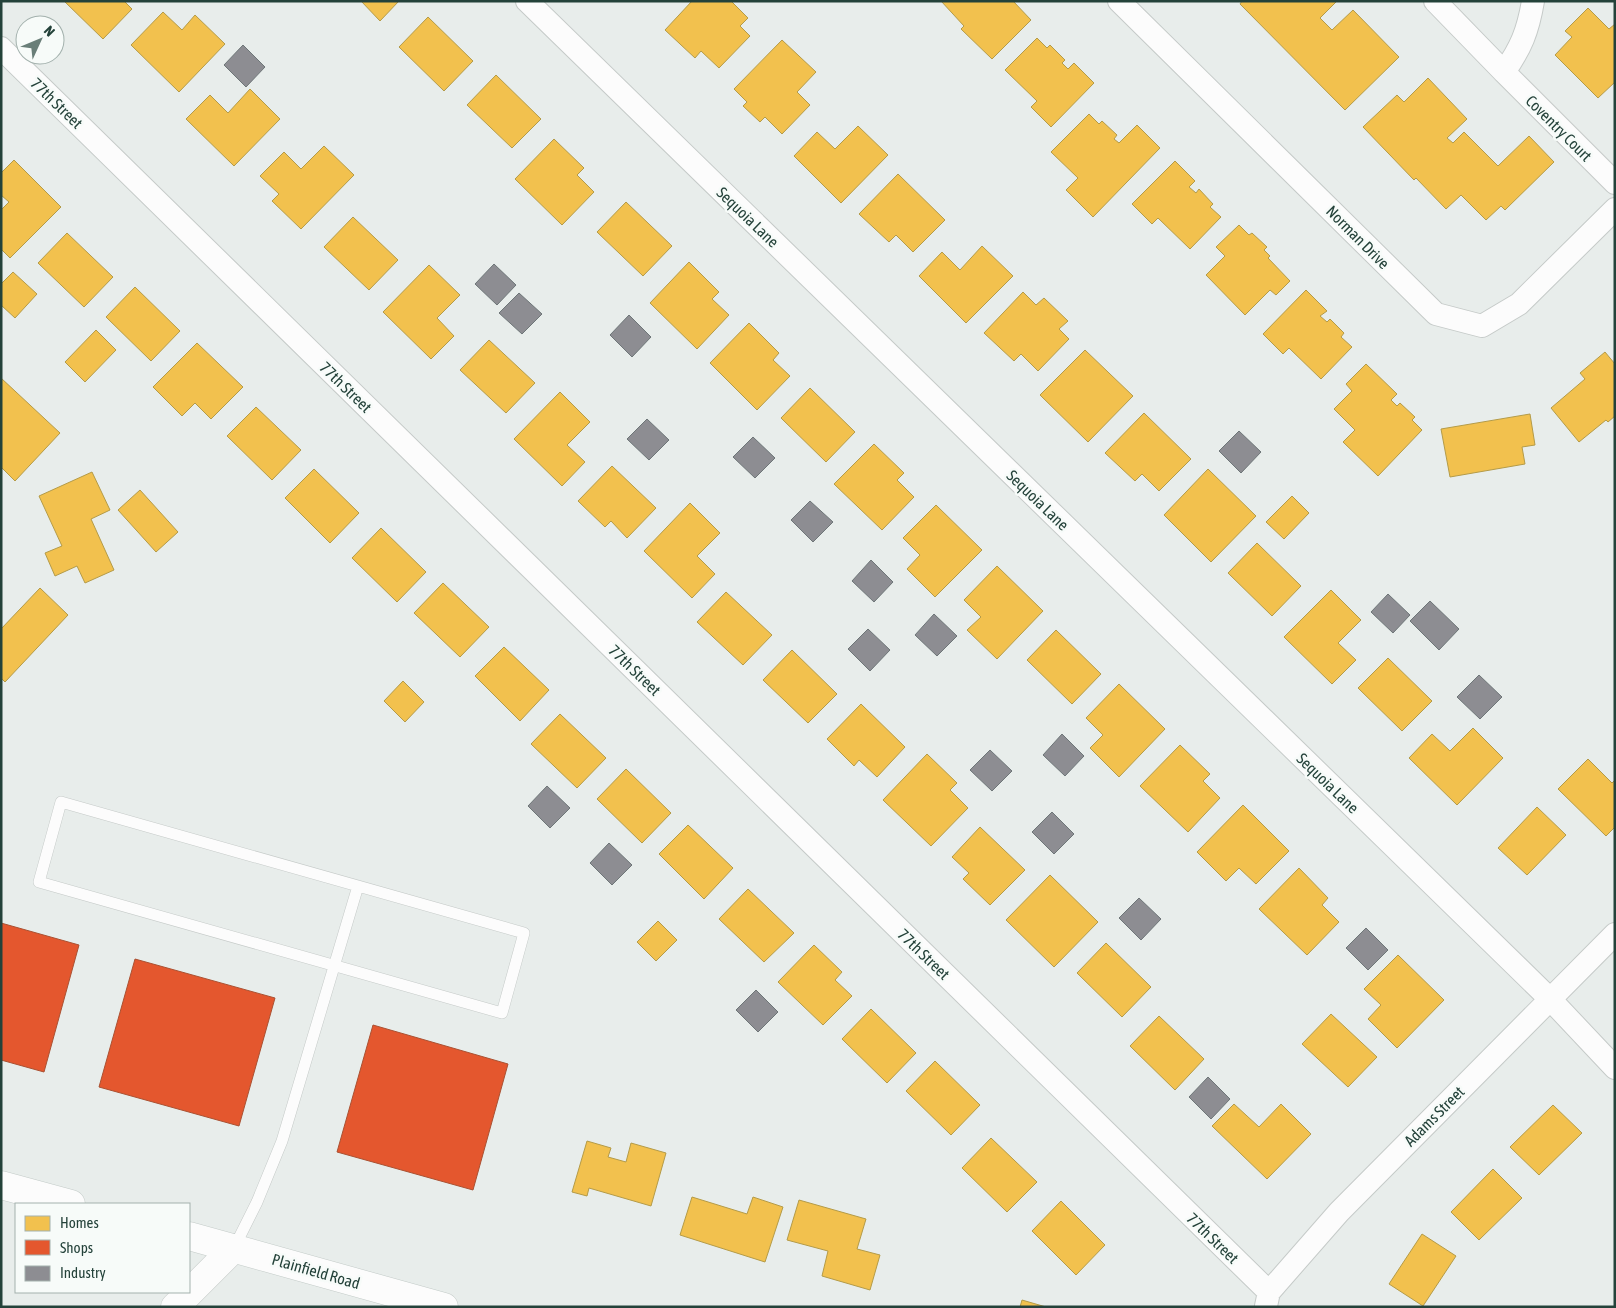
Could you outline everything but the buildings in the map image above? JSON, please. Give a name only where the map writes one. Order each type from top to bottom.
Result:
[{"type":"main road","points":[[1,1186],[67,1203]]},
{"type":"main road","name":"Plainfield Road","points":[[190,1236],[444,1307]]},
{"type":"main road","points":[[190,1292],[234,1248]]},
{"type":"main road","points":[[175,1307],[189,1293]]},
{"type":"street","name":"Sequoia Lane","points":[[527,1],[1550,1000],[1615,1068]]},
{"type":"street","name":"Norman Drive","points":[[1119,1],[1436,314],[1482,326],[1519,304],[1615,209]]},
{"type":"street","name":"Coventry Court","points":[[1435,1],[1615,183]]},
{"type":"street","points":[[1504,72],[1519,50],[1530,18],[1533,1]]},
{"type":"street","name":"77th Street","points":[[1,48],[1267,1300]]},
{"type":"street","name":"Adams Street","points":[[1267,1300],[1339,1212],[1615,934]]},
{"type":"lane","points":[[61,802],[524,933],[502,1013],[335,966],[39,882],[61,802]]},
{"type":"lane","points":[[234,1248],[257,1202],[282,1140],[358,886]]}]
